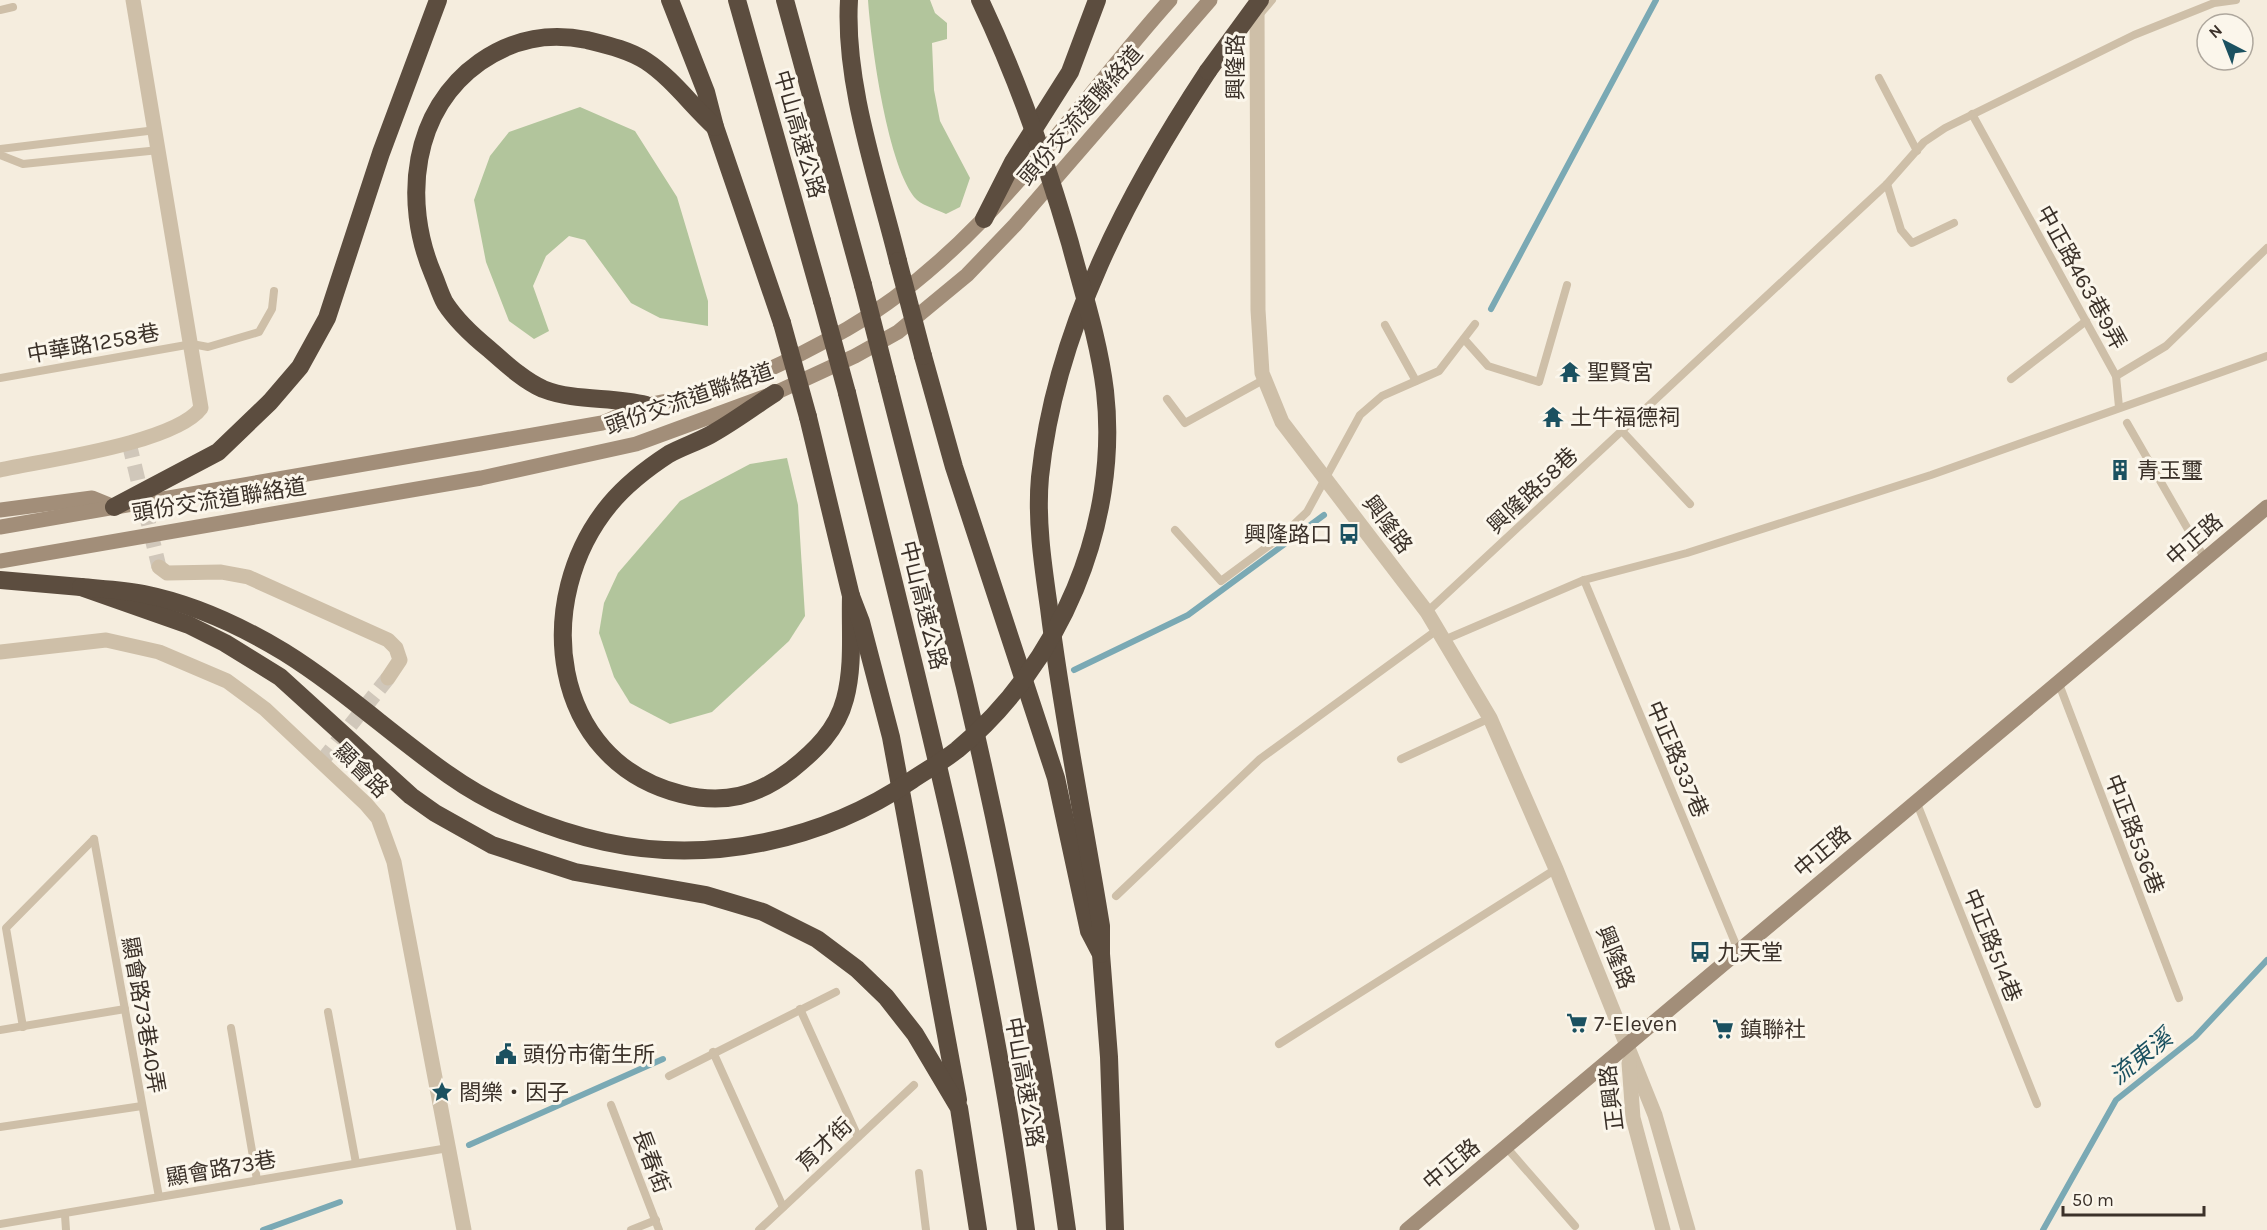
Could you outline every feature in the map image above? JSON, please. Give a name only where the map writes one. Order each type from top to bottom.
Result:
[{"type":"highway","points":[[114,507],[218,452],[270,402],[300,367],[327,318],[381,153],[438,0]]},
{"type":"highway","points":[[670,0],[706,92],[715,127],[782,323],[808,417],[851,596],[861,622],[891,736],[959,1108],[978,1230]]},
{"type":"highway","name":"中山高速公路","points":[[737,0],[848,393],[955,836],[993,1033],[1026,1230]]},
{"type":"highway","name":"中山高速公路","points":[[785,0],[863,285],[965,688],[1032,1011],[1067,1230]]},
{"type":"highway","points":[[849,0],[847,28],[850,68],[923,356],[954,467],[1056,778],[1089,931],[1101,954]]},
{"type":"highway","points":[[0,580],[143,594],[218,618],[284,652],[305,666],[452,777],[519,813],[604,842],[649,849],[702,849],[752,845],[838,822],[878,804],[956,750],[997,711],[1026,675],[1048,642],[1073,596],[1099,512],[1107,429],[1104,389],[1089,310],[1051,178],[1021,96],[980,0]]},
{"type":"highway","points":[[984,219],[1013,162],[1070,72],[1097,0]]},
{"type":"highway","points":[[1115,1230],[1109,1058],[1099,915],[1054,655],[1043,562],[1040,480],[1048,418],[1064,359],[1101,262],[1168,134],[1208,71],[1258,6]]},
{"type":"highway","points":[[646,405],[626,400],[581,397],[543,388],[511,368],[475,337],[445,302],[426,259],[417,223],[415,182],[422,140],[438,107],[462,75],[495,52],[525,39],[564,35],[614,46],[646,61],[715,127]]},
{"type":"highway","points":[[775,393],[710,435],[669,454],[610,504],[595,526],[576,560],[566,593],[562,644],[572,697],[591,736],[621,766],[657,788],[698,798],[742,797],[774,783],[804,760],[831,732],[845,701],[850,667],[851,596]]},
{"type":"highway","points":[[81,587],[189,625],[252,658],[302,695],[411,796],[435,813],[492,845],[575,872],[706,895],[763,912],[817,939],[857,969],[886,997],[915,1034],[959,1108]]},
{"type":"main road","name":"頭份交流道聯絡道","points":[[0,561],[492,476],[636,444],[775,393],[855,356],[898,332],[967,275],[1015,225],[1210,0]]},
{"type":"main road","name":"頭份交流道聯絡道","points":[[0,527],[602,423],[646,405],[714,391],[847,329],[892,299],[954,249],[984,219],[1168,2]]},
{"type":"main road","points":[[0,510],[92,498],[114,507]]},
{"type":"main road","name":"中正路","points":[[1407,1230],[2267,507]]},
{"type":"street","points":[[0,470],[129,443],[176,426],[195,416],[201,408],[133,0]]},
{"type":"street","name":"興隆路","points":[[1258,6],[1258,310],[1264,379],[1282,422],[1427,612],[1490,718],[1556,868],[1627,1045]]},
{"type":"street","points":[[159,567],[167,573],[221,572],[248,577],[388,640],[396,648],[400,660],[388,678]]},
{"type":"street","name":"顯會路","points":[[0,652],[106,640],[141,646],[227,681],[265,709],[378,818],[394,862],[464,1230]]},
{"type":"street","name":"正興路","points":[[1627,1045],[1633,1118],[1664,1230]]},
{"type":"street","name":"正興路","points":[[1627,1045],[1655,1115],[1688,1230]]},
{"type":"lane","points":[[1258,6],[1272,0]]},
{"type":"lane","name":"興隆路58巷","points":[[1427,612],[1887,184],[1917,151],[1945,128],[2134,35],[2214,3],[2236,0]]},
{"type":"lane","points":[[0,10],[13,8]]},
{"type":"lane","points":[[1879,78],[1917,151]]},
{"type":"lane","name":"中正路463巷9弄","points":[[1972,114],[2116,376],[2166,346],[2267,248]]},
{"type":"lane","points":[[0,149],[156,130]]},
{"type":"lane","points":[[0,155],[23,165],[159,150]]},
{"type":"lane","points":[[1887,184],[1901,230],[1912,243],[1954,223]]},
{"type":"lane","points":[[1464,339],[1488,366],[1539,382],[1567,285]]},
{"type":"lane","name":"中華路1258巷","points":[[0,378],[192,344],[208,347],[259,332],[272,309],[274,291]]},
{"type":"lane","points":[[2012,379],[2086,321]]},
{"type":"lane","points":[[1175,530],[1221,581],[1283,536],[1307,512],[1360,415],[1382,396],[1439,371],[1475,324]]},
{"type":"lane","points":[[1385,325],[1416,381]]},
{"type":"lane","points":[[1116,896],[1260,759],[1441,635],[1584,580],[1688,553],[1931,475],[2267,356]]},
{"type":"lane","points":[[2116,376],[2119,407]]},
{"type":"lane","points":[[1167,399],[1185,423],[1264,379]]},
{"type":"lane","points":[[2127,423],[2205,559]]},
{"type":"lane","points":[[1622,430],[1690,504]]},
{"type":"lane","name":"中正路337巷","points":[[1584,580],[1739,952]]},
{"type":"lane","name":"中正路536巷","points":[[2059,684],[2178,998]]},
{"type":"lane","points":[[1401,759],[1490,718]]},
{"type":"lane","name":"中正路514巷","points":[[1916,801],[2037,1104]]},
{"type":"lane","name":"顯會路73巷40弄","points":[[23,1027],[6,928],[94,839],[159,1197]]},
{"type":"lane","points":[[1279,1044],[1556,868]]},
{"type":"lane","points":[[669,1076],[836,992]]},
{"type":"lane","points":[[0,1030],[125,1009]]},
{"type":"lane","points":[[800,1009],[858,1137]]},
{"type":"lane","points":[[328,1012],[356,1163]]},
{"type":"lane","points":[[231,1028],[257,1180]]},
{"type":"lane","points":[[713,1052],[783,1207]]},
{"type":"lane","name":"育才街","points":[[759,1230],[914,1085]]},
{"type":"lane","name":"長春街","points":[[611,1105],[659,1230]]},
{"type":"lane","points":[[0,1127],[142,1106]]},
{"type":"lane","name":"顯會路73巷","points":[[0,1224],[65,1215],[448,1148]]},
{"type":"lane","points":[[1507,1148],[1575,1226]]},
{"type":"lane","points":[[919,1173],[926,1230]]},
{"type":"lane","points":[[65,1215],[66,1230]]},
{"type":"lane","points":[[631,1230],[656,1220]]},
{"type":"green space","points":[[868,0],[930,0],[935,13],[947,23],[947,39],[932,43],[934,90],[940,121],[970,178],[960,207],[946,214],[917,200],[907,185],[898,162],[877,75]]},
{"type":"green space","points":[[580,107],[635,131],[677,197],[708,301],[708,326],[660,318],[631,303],[585,240],[569,236],[546,256],[533,286],[549,331],[534,339],[509,321],[486,262],[474,200],[490,156],[509,132]]},
{"type":"green space","points":[[787,458],[798,505],[805,616],[789,641],[712,712],[670,724],[630,703],[614,677],[599,633],[604,603],[618,573],[680,501],[750,464]]},
{"type":"waterway","points":[[1491,309],[1656,0]]},
{"type":"waterway","points":[[1074,670],[1188,615],[1324,515]]},
{"type":"waterway","name":"流東溪","points":[[2043,1230],[2116,1100],[2195,1037],[2267,960]]},
{"type":"waterway","points":[[469,1145],[663,1059]]},
{"type":"waterway","points":[[263,1230],[340,1202]]},
{"type":"tunnel","points":[[129,443],[159,567]]},
{"type":"tunnel","points":[[322,761],[388,678]]},
{"type":"place","name":"聖賢宮","points":[[1570,372]]},
{"type":"place","name":"土牛福德祠","points":[[1553,417]]},
{"type":"place","name":"青玉璽","points":[[2120,470]]},
{"type":"place","name":"興隆路口","points":[[1349,534]]},
{"type":"place","name":"九天堂","points":[[1700,952]]},
{"type":"place","name":"7-Eleven","points":[[1577,1023]]},
{"type":"place","name":"鎮聯社","points":[[1723,1029]]},
{"type":"place","name":"頭份市衛生所","points":[[506,1054]]},
{"type":"place","name":"閤樂‧因子","points":[[442,1092]]}]
